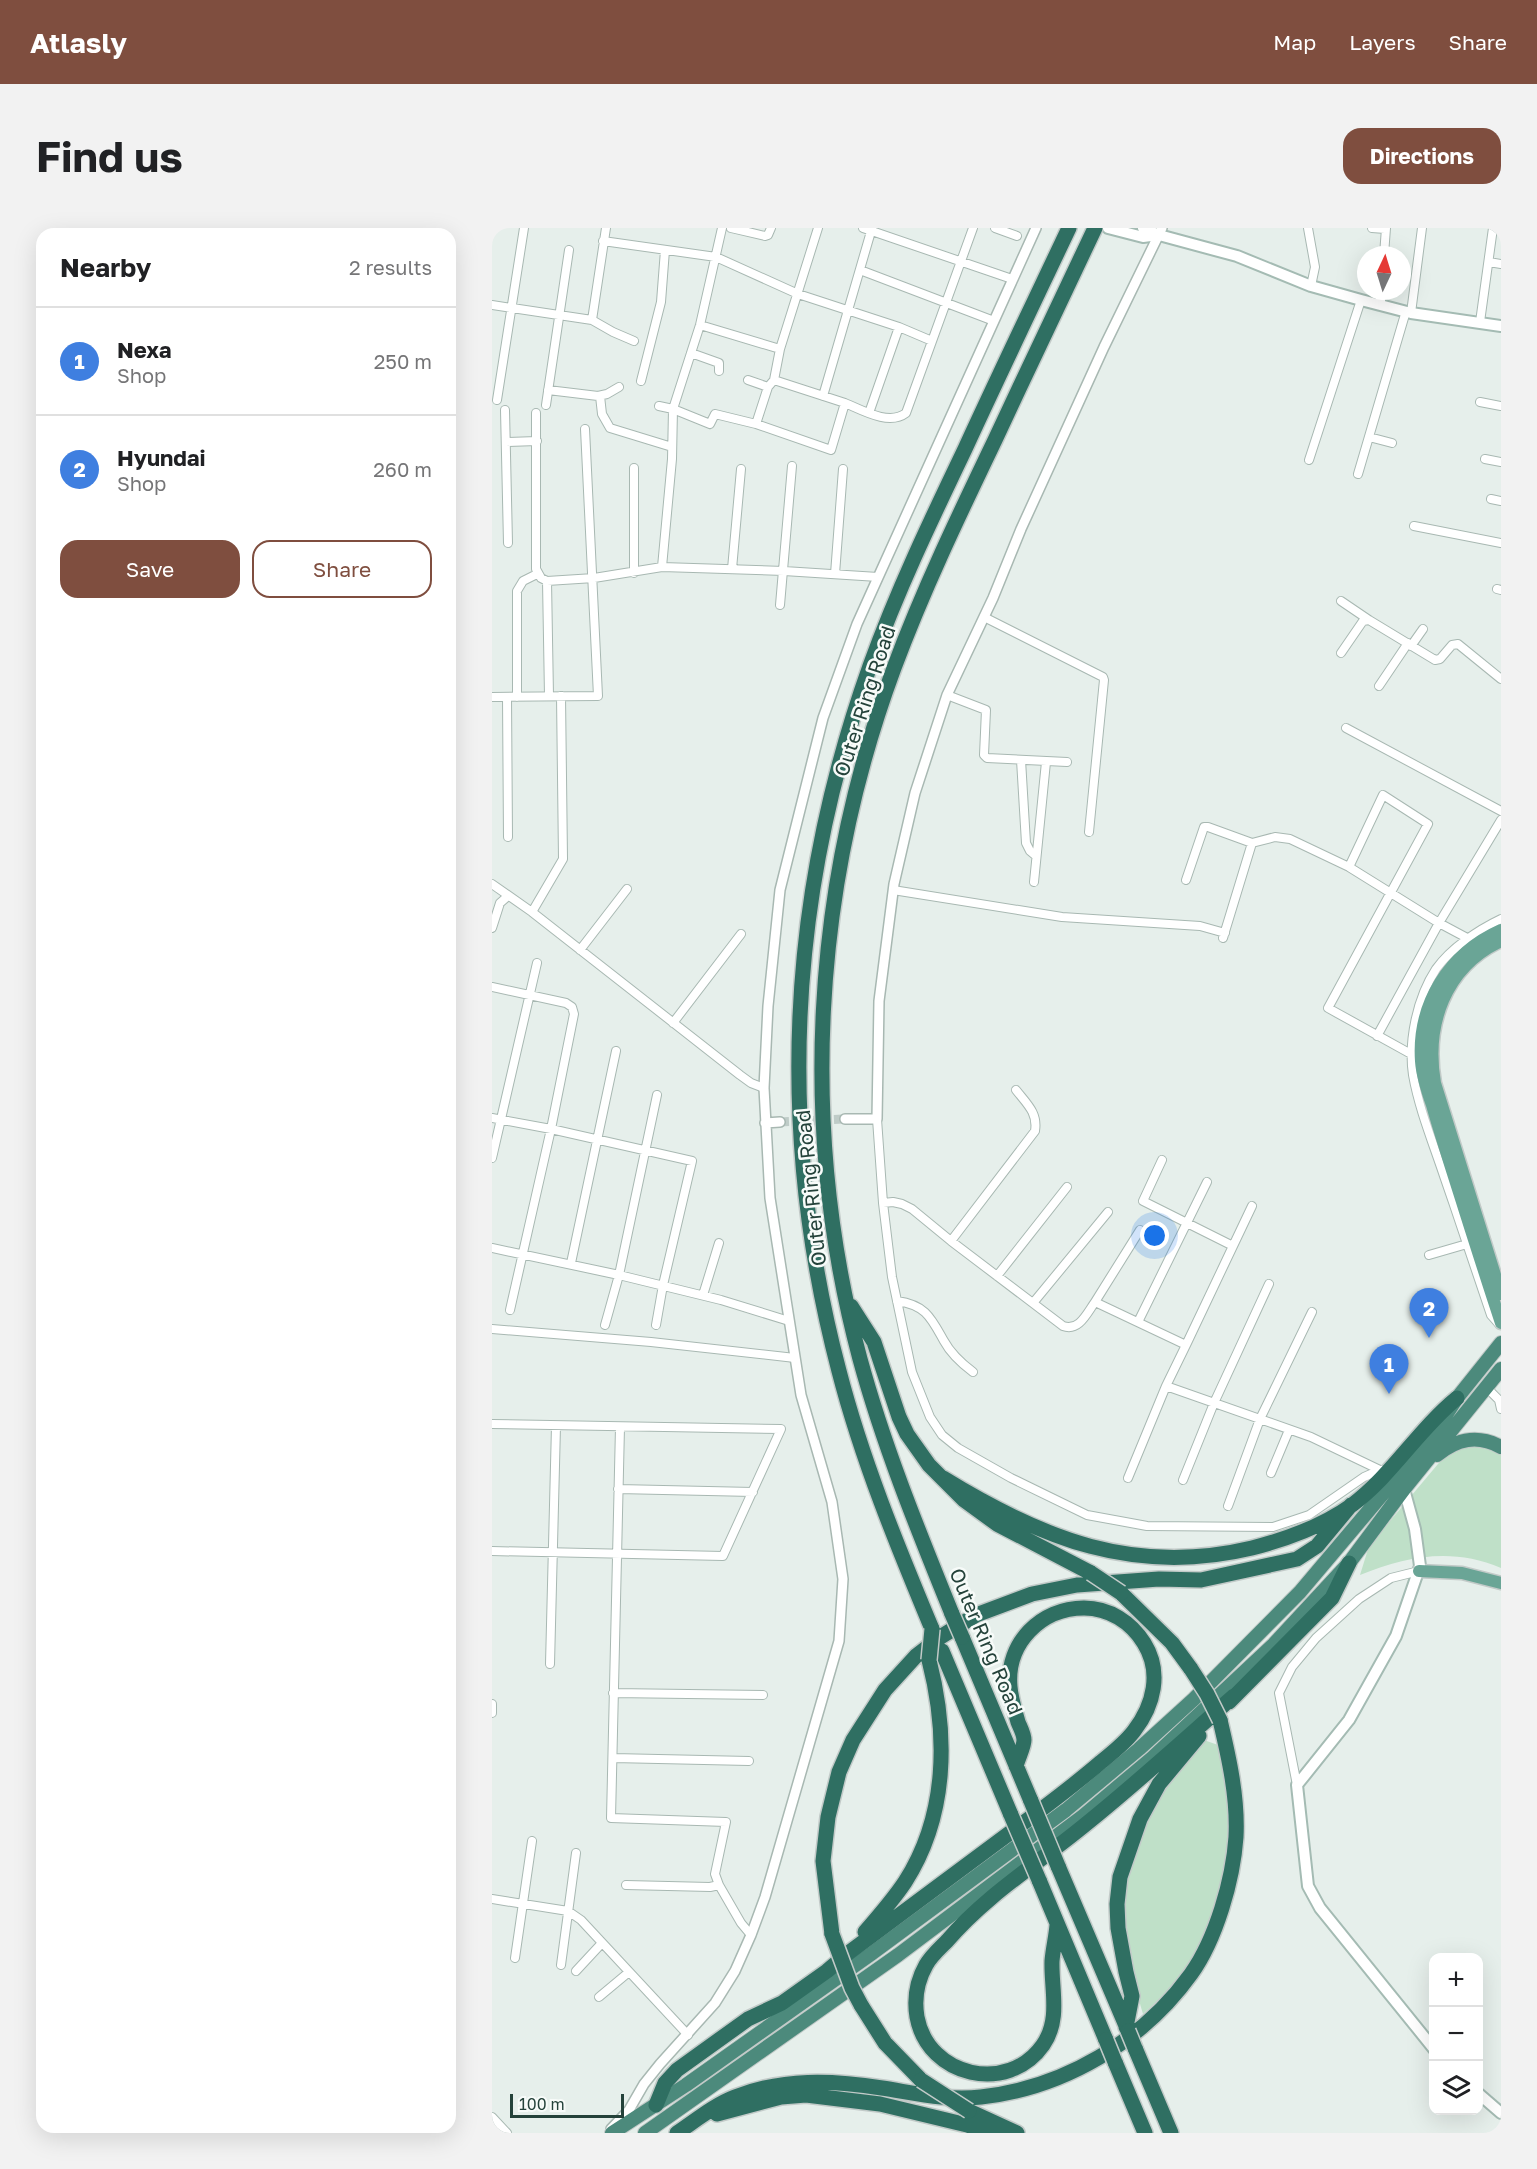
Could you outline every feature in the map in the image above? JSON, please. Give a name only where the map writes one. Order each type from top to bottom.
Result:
[{"type":"highway","name":"Outer Ring Road","points":[[1069,228],[930,521],[871,663],[843,750],[820,843],[807,922],[799,1017],[799,1093],[808,1220],[822,1302],[840,1373],[866,1459],[932,1629],[935,1656],[1011,1815],[1145,2133]]},
{"type":"highway","name":"Outer Ring Road","points":[[1099,229],[952,530],[893,670],[865,756],[852,804],[835,891],[822,1019],[822,1092],[825,1155],[845,1298],[866,1379],[886,1443],[915,1524],[952,1614],[1171,2133]]},
{"type":"highway","points":[[845,1298],[874,1342],[907,1434],[929,1465],[964,1500],[1090,1547],[1135,1555],[1174,1558],[1225,1554],[1281,1540],[1319,1524],[1351,1505]]},
{"type":"highway","points":[[610,2133],[656,2105],[665,2083],[677,2070],[748,2019],[788,2005],[1066,1810],[1139,1749],[1194,1699],[1300,1592],[1435,1432],[1457,1398],[1501,1343]]},
{"type":"highway","points":[[645,2133],[898,1956],[1083,1816],[1152,1758],[1274,1644],[1349,1563],[1404,1489],[1500,1370],[1487,1361]]},
{"type":"highway","points":[[1017,2133],[969,2111],[921,2080],[885,2043],[861,2005],[848,1978],[832,1934],[824,1861],[828,1817],[839,1772],[853,1740],[885,1690],[916,1656],[942,1636],[976,1615],[1032,1594],[1077,1585],[1159,1579],[1201,1580],[1297,1559],[1317,1545],[1351,1505],[1438,1414],[1457,1398]]},
{"type":"highway","points":[[1420,1469],[1450,1445],[1463,1440],[1484,1441],[1501,1447]]},
{"type":"highway","points":[[677,2133],[733,2098],[768,2086],[797,2082],[847,2083],[931,2097],[981,2097],[1030,2087],[1062,2076],[1094,2061],[1149,2021],[1192,1973],[1216,1926],[1232,1872],[1236,1835],[1234,1793],[1228,1756],[1220,1720],[1207,1694],[1172,1642],[1121,1593],[1091,1573],[997,1524],[979,1505]]},
{"type":"highway","points":[[1057,1925],[1052,1961],[1054,2010],[1051,2029],[1042,2046],[1022,2065],[1000,2073],[979,2074],[960,2070],[942,2060],[930,2048],[919,2026],[915,2007],[918,1985],[927,1964],[958,1928],[986,1902],[1087,1824],[1234,1696],[1332,1598],[1349,1563]]},
{"type":"highway","points":[[847,1954],[1072,1787],[1134,1731],[1151,1701],[1154,1669],[1150,1653],[1130,1625],[1113,1614],[1095,1608],[1075,1608],[1059,1611],[1041,1621],[1026,1634],[1017,1646],[1012,1663],[1010,1684],[1013,1707],[1024,1740],[1016,1766]]},
{"type":"highway","points":[[828,1977],[879,1917],[906,1880],[923,1846],[935,1811],[941,1780],[942,1749],[935,1656]]},
{"type":"highway","points":[[1126,2026],[1132,1996],[1118,1928],[1117,1904],[1120,1878],[1130,1845],[1159,1784],[1234,1696]]},
{"type":"highway","points":[[1194,1699],[1204,1710]]},
{"type":"highway","points":[[697,2120],[745,2105],[781,2097],[806,2095],[880,2104],[991,2133]]},
{"type":"main road","points":[[1143,228],[1160,231],[1238,256],[1311,286],[1357,299]]},
{"type":"main road","points":[[1099,229],[1143,237],[1160,231]]},
{"type":"main road","points":[[1360,300],[1408,312],[1501,326]]},
{"type":"main road","points":[[1501,930],[1472,946],[1446,972],[1430,1001],[1421,1044],[1422,1067],[1427,1090],[1492,1283],[1501,1294]]},
{"type":"main road","points":[[1501,941],[1468,962],[1450,985],[1437,1015],[1431,1049],[1435,1083],[1492,1283],[1501,1324]]},
{"type":"main road","points":[[1404,1489],[1415,1529],[1420,1566],[1396,1636],[1349,1720],[1297,1785],[1308,1886],[1320,1908],[1429,2043]]},
{"type":"main road","points":[[1419,1571],[1462,1573],[1501,1583]]},
{"type":"main road","points":[[1483,2097],[1500,2112]]},
{"type":"street","points":[[496,400],[524,228]]},
{"type":"street","points":[[592,320],[606,228]]},
{"type":"street","points":[[662,567],[673,410],[700,325],[722,228]]},
{"type":"street","points":[[731,228],[765,236],[771,228]]},
{"type":"street","points":[[756,424],[771,383],[818,228]]},
{"type":"street","points":[[748,380],[771,383],[823,396],[891,419],[906,413],[973,228]]},
{"type":"street","points":[[995,228],[1017,236]]},
{"type":"street","points":[[610,2133],[629,2110],[644,2084],[660,2064],[716,2003],[735,1971],[765,1897],[839,1641],[843,1579],[832,1502],[801,1395],[770,1198],[764,1088],[768,1006],[780,890],[823,718],[857,624],[1036,228]]},
{"type":"street","points":[[1308,228],[1316,267],[1311,286]]},
{"type":"street","points":[[1372,228],[1386,229],[1385,246]]},
{"type":"street","points":[[1358,474],[1408,312],[1422,228]]},
{"type":"street","points":[[1480,322],[1493,228]]},
{"type":"street","points":[[823,396],[860,270],[868,229],[1012,279]]},
{"type":"street","points":[[1160,231],[1094,369],[947,695],[915,793],[893,890],[879,1001],[877,1119],[891,1277],[912,1372],[930,1417],[942,1435],[958,1448],[1011,1478],[1087,1515],[1147,1527],[1273,1527],[1309,1515],[1364,1477],[1384,1471]]},
{"type":"street","points":[[603,241],[716,257],[798,294],[899,327],[932,341]]},
{"type":"street","points":[[546,405],[569,250]]},
{"type":"street","points":[[641,381],[661,302],[665,250]]},
{"type":"street","points":[[1489,262],[1501,264]]},
{"type":"street","points":[[860,270],[993,321]]},
{"type":"street","points":[[1309,460],[1360,300]]},
{"type":"street","points":[[1381,300],[1381,305]]},
{"type":"street","points":[[492,305],[592,320],[634,341]]},
{"type":"street","points":[[700,325],[780,350]]},
{"type":"street","points":[[869,413],[899,327]]},
{"type":"street","points":[[691,354],[719,363],[719,371]]},
{"type":"street","points":[[548,390],[600,396],[619,387]]},
{"type":"street","points":[[600,396],[603,414],[610,428],[672,447]]},
{"type":"street","points":[[1480,402],[1501,406]]},
{"type":"street","points":[[659,406],[710,424],[715,414],[756,424],[831,450],[846,403]]},
{"type":"street","points":[[506,410],[508,543]]},
{"type":"street","points":[[536,413],[537,574]]},
{"type":"street","points":[[492,697],[598,696],[585,429]]},
{"type":"street","points":[[1369,437],[1392,443]]},
{"type":"street","points":[[506,442],[537,441]]},
{"type":"street","points":[[1485,459],[1501,462]]},
{"type":"street","points":[[780,605],[792,466]]},
{"type":"street","points":[[634,468],[634,573]]},
{"type":"street","points":[[732,569],[741,469]]},
{"type":"street","points":[[835,574],[843,469]]},
{"type":"street","points":[[1491,499],[1501,501]]},
{"type":"street","points":[[1414,526],[1501,543]]},
{"type":"street","points":[[537,574],[547,581],[594,578],[662,567],[878,577]]},
{"type":"street","points":[[517,697],[517,591],[523,581],[537,574]]},
{"type":"street","points":[[547,581],[549,696]]},
{"type":"street","points":[[1341,601],[1368,620],[1438,660],[1452,645],[1458,644],[1501,679]]},
{"type":"street","points":[[984,617],[1103,677],[1089,832]]},
{"type":"street","points":[[1341,653],[1363,621],[1368,620]]},
{"type":"street","points":[[1379,686],[1409,644],[1423,629]]},
{"type":"street","points":[[947,695],[986,710],[984,755],[987,758],[1067,762]]},
{"type":"street","points":[[532,912],[563,859],[561,696]]},
{"type":"street","points":[[507,697],[508,837]]},
{"type":"street","points":[[1346,728],[1501,811]]},
{"type":"street","points":[[1021,760],[1026,843],[1036,856]]},
{"type":"street","points":[[1034,882],[1046,762]]},
{"type":"street","points":[[1348,867],[1383,795],[1428,824],[1329,1008],[1411,1054]]},
{"type":"street","points":[[1377,1036],[1439,923],[1501,820]]},
{"type":"street","points":[[1186,880],[1204,827],[1208,826],[1252,843],[1275,837],[1290,839],[1348,867],[1469,939]]},
{"type":"street","points":[[893,890],[1062,917],[1200,926],[1224,935],[1252,843]]},
{"type":"street","points":[[492,884],[532,912],[746,1079],[764,1088]]},
{"type":"street","points":[[580,950],[627,889]]},
{"type":"street","points":[[492,928],[500,903],[508,896]]},
{"type":"street","points":[[1501,919],[1486,926],[1456,948],[1437,969],[1423,995],[1413,1035],[1411,1054],[1419,1099],[1467,1244],[1491,1315],[1501,1324]]},
{"type":"street","points":[[673,1023],[741,934]]},
{"type":"street","points":[[492,1158],[496,1119],[537,963]]},
{"type":"street","points":[[492,987],[566,1003],[572,1007],[574,1014],[551,1129],[510,1310]]},
{"type":"street","points":[[571,1263],[616,1051]]},
{"type":"street","points":[[951,1241],[1035,1131],[1037,1121],[1035,1116],[1016,1090]]},
{"type":"street","points":[[605,1325],[619,1275],[657,1095]]},
{"type":"street","points":[[496,1119],[690,1160],[692,1163],[663,1285],[656,1325]]},
{"type":"street","points":[[845,1119],[877,1119]]},
{"type":"street","points":[[765,1124],[780,1122]]},
{"type":"street","points":[[1162,1160],[1143,1201],[1233,1246]]},
{"type":"street","points":[[1138,1322],[1207,1182]]},
{"type":"street","points":[[997,1276],[1067,1187]]},
{"type":"street","points":[[883,1203],[893,1202],[912,1209],[1063,1326],[1070,1328],[1076,1327],[1095,1302],[1140,1230]]},
{"type":"street","points":[[1128,1478],[1166,1386],[1252,1206]]},
{"type":"street","points":[[1033,1303],[1108,1212]]},
{"type":"street","points":[[703,1295],[719,1243]]},
{"type":"street","points":[[1430,1255],[1467,1244]]},
{"type":"street","points":[[492,1248],[571,1263],[663,1285],[789,1321]]},
{"type":"street","points":[[1183,1480],[1214,1403],[1269,1284]]},
{"type":"street","points":[[897,1301],[910,1303],[924,1311],[935,1323],[956,1358],[973,1372]]},
{"type":"street","points":[[1095,1302],[1186,1345]]},
{"type":"street","points":[[1228,1506],[1260,1419],[1312,1312]]},
{"type":"street","points":[[492,1329],[651,1342],[795,1358]]},
{"type":"street","points":[[1166,1386],[1311,1437],[1384,1471]]},
{"type":"street","points":[[1486,1387],[1499,1400],[1501,1409]]},
{"type":"street","points":[[492,1424],[781,1429],[723,1556],[492,1551]]},
{"type":"street","points":[[550,1664],[556,1425]]},
{"type":"street","points":[[620,1426],[611,1818],[726,1822],[715,1874],[741,1923],[751,1935]]},
{"type":"street","points":[[1271,1473],[1289,1430]]},
{"type":"street","points":[[618,1489],[753,1492]]},
{"type":"street","points":[[1297,1785],[1279,1693],[1292,1667],[1316,1638],[1359,1599],[1391,1578],[1419,1571]]},
{"type":"street","points":[[613,1693],[763,1695]]},
{"type":"street","points":[[492,1704],[492,1713]]},
{"type":"street","points":[[613,1758],[749,1761]]},
{"type":"street","points":[[515,1958],[532,1840]]},
{"type":"street","points":[[561,1965],[576,1853]]},
{"type":"street","points":[[626,1885],[710,1887],[719,1885]]},
{"type":"street","points":[[492,1899],[568,1911],[581,1920],[688,2035]]},
{"type":"street","points":[[576,1971],[602,1943]]},
{"type":"street","points":[[599,1997],[629,1972]]},
{"type":"street","points":[[492,2116],[507,2133]]},
{"type":"green space","points":[[1475,1445],[1501,1452],[1501,1568],[1483,1561],[1430,1556],[1395,1563],[1360,1575],[1369,1546],[1438,1464],[1455,1450]]},
{"type":"green space","points":[[1201,1739],[1218,1745],[1228,1804],[1226,1864],[1220,1894],[1211,1922],[1182,1974],[1143,2014],[1135,1987],[1124,1924],[1124,1895],[1128,1870],[1155,1798]]},
{"type":"tunnel","points":[[780,1122],[845,1119]]},
{"type":"place","name":"Hyundai","points":[[1429,1338]]},
{"type":"place","name":"Nexa","points":[[1389,1394]]}]
